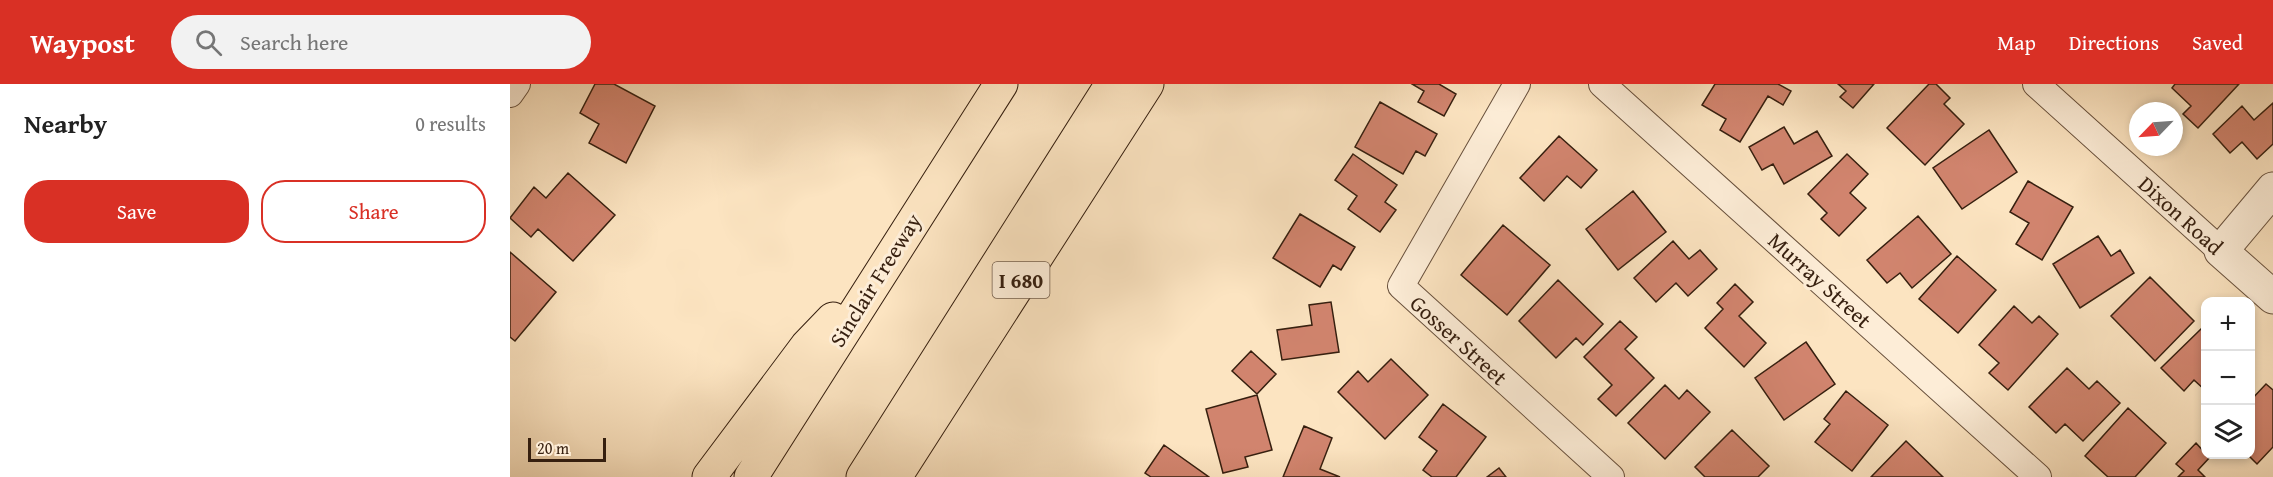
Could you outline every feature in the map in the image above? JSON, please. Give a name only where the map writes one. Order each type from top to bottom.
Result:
[{"type":"highway","name":"Sinclair Freeway","points":[[751,477],[1001,84]]},
{"type":"highway","name":"I 680","points":[[863,477],[1112,84]]},
{"type":"highway","name":"I 680","points":[[895,477],[1147,84]]},
{"type":"highway","points":[[709,477],[807,346],[877,276]]},
{"type":"street","points":[[510,94],[517,84]]},
{"type":"street","name":"Gosser Street","points":[[1517,84],[1401,286],[1611,477]]},
{"type":"street","name":"Murray Street","points":[[1602,84],[2038,477]]},
{"type":"street","name":"Dixon Road","points":[[2036,84],[2273,297]]},
{"type":"street","points":[[2221,251],[2273,189]]},
{"type":"building","points":[[595,84],[614,84],[655,106],[626,163],[589,143],[599,124],[580,113]]},
{"type":"building","points":[[1412,84],[1439,84],[1456,94],[1444,116],[1418,102],[1424,91]]},
{"type":"building","points":[[1715,84],[1778,84],[1791,91],[1783,105],[1768,96],[1740,142],[1720,130],[1726,119],[1702,105]]},
{"type":"building","points":[[1838,84],[1874,84],[1853,108],[1840,97],[1846,91]]},
{"type":"building","points":[[1929,84],[1936,84],[1950,98],[1944,104],[1964,124],[1925,165],[1887,128]]},
{"type":"building","points":[[2175,84],[2239,84],[2198,128],[2183,114],[2191,106],[2172,88]]},
{"type":"building","points":[[1380,102],[1437,134],[1425,156],[1416,151],[1403,174],[1355,147]]},
{"type":"building","points":[[2273,103],[2273,144],[2257,159],[2242,142],[2230,153],[2213,134],[2242,106],[2254,120]]},
{"type":"building","points":[[1784,127],[1794,144],[1817,131],[1832,156],[1784,184],[1773,164],[1762,170],[1749,147]]},
{"type":"building","points":[[1989,130],[2017,172],[1962,209],[1933,168]]},
{"type":"building","points":[[1559,136],[1597,170],[1581,188],[1567,176],[1544,201],[1520,178]]},
{"type":"building","points":[[1353,154],[1397,185],[1385,202],[1396,210],[1380,232],[1348,209],[1357,196],[1335,180]]},
{"type":"building","points":[[1847,154],[1868,174],[1850,193],[1866,208],[1839,236],[1821,219],[1827,213],[1808,194]]},
{"type":"building","points":[[568,173],[615,215],[573,261],[538,229],[531,237],[510,218],[534,187],[546,198]]},
{"type":"building","points":[[2028,181],[2073,207],[2042,260],[2016,244],[2029,223],[2010,212]]},
{"type":"building","points":[[1633,191],[1666,232],[1618,270],[1586,229]]},
{"type":"building","points":[[1300,214],[1355,247],[1341,270],[1333,265],[1320,287],[1273,258]]},
{"type":"building","points":[[1918,216],[1951,254],[1912,288],[1900,273],[1887,283],[1867,260]]},
{"type":"building","points":[[1503,225],[1550,265],[1507,315],[1461,275]]},
{"type":"building","points":[[2098,236],[2111,256],[2120,250],[2134,273],[2080,308],[2053,264]]},
{"type":"building","points":[[1673,241],[1689,259],[1700,250],[1717,269],[1688,296],[1676,283],[1656,302],[1634,278]]},
{"type":"building","points":[[510,252],[556,292],[515,341],[510,337]]},
{"type":"building","points":[[1957,256],[1996,290],[1958,333],[1919,299]]},
{"type":"building","points":[[2150,277],[2194,321],[2155,361],[2111,316]]},
{"type":"building","points":[[1558,280],[1603,324],[1583,345],[1576,338],[1556,358],[1519,321]]},
{"type":"building","points":[[1735,284],[1753,302],[1739,316],[1766,343],[1744,367],[1705,328],[1723,309],[1717,303]]},
{"type":"building","points":[[1331,302],[1339,352],[1282,360],[1277,330],[1312,325],[1309,305]]},
{"type":"building","points":[[2014,306],[2032,323],[2039,316],[2058,334],[2008,390],[1989,373],[1999,363],[1979,345]]},
{"type":"building","points":[[1620,321],[1637,337],[1625,349],[1654,378],[1616,416],[1598,399],[1612,385],[1584,357]]},
{"type":"building","points":[[2201,329],[2201,386],[2194,380],[2184,391],[2161,368]]},
{"type":"building","points":[[1806,342],[1835,384],[1784,420],[1755,378]]},
{"type":"building","points":[[1251,351],[1276,374],[1257,394],[1232,371]]},
{"type":"building","points":[[1391,359],[1428,395],[1385,439],[1338,392],[1358,371],[1368,382]]},
{"type":"building","points":[[2067,368],[2089,389],[2097,381],[2120,403],[2083,441],[2065,424],[2056,433],[2029,407]]},
{"type":"building","points":[[2266,384],[2273,390],[2273,447],[2257,464],[2252,459],[2255,459],[2255,396]]},
{"type":"building","points":[[1665,385],[1679,399],[1687,390],[1710,412],[1665,459],[1628,423]]},
{"type":"building","points":[[1846,391],[1888,425],[1852,471],[1815,442],[1830,424],[1824,419]]},
{"type":"building","points":[[1257,395],[1272,450],[1245,457],[1248,467],[1223,473],[1206,409]]},
{"type":"building","points":[[1443,404],[1486,437],[1456,477],[1432,477],[1423,470],[1437,451],[1419,437]]},
{"type":"building","points":[[2128,408],[2166,443],[2135,477],[2108,477],[2085,456]]},
{"type":"building","points":[[1304,426],[1332,438],[1320,469],[1340,477],[1283,477]]},
{"type":"building","points":[[1732,430],[1769,466],[1758,477],[1705,477],[1695,467]]},
{"type":"building","points":[[1906,441],[1943,477],[1871,477]]},
{"type":"building","points":[[2196,443],[2201,448],[2201,459],[2208,459],[2198,470],[2205,477],[2178,477],[2184,471],[2176,464]]},
{"type":"building","points":[[1164,445],[1209,477],[1151,477],[1145,473]]},
{"type":"building","points":[[1499,468],[1506,477],[1487,477]]}]
